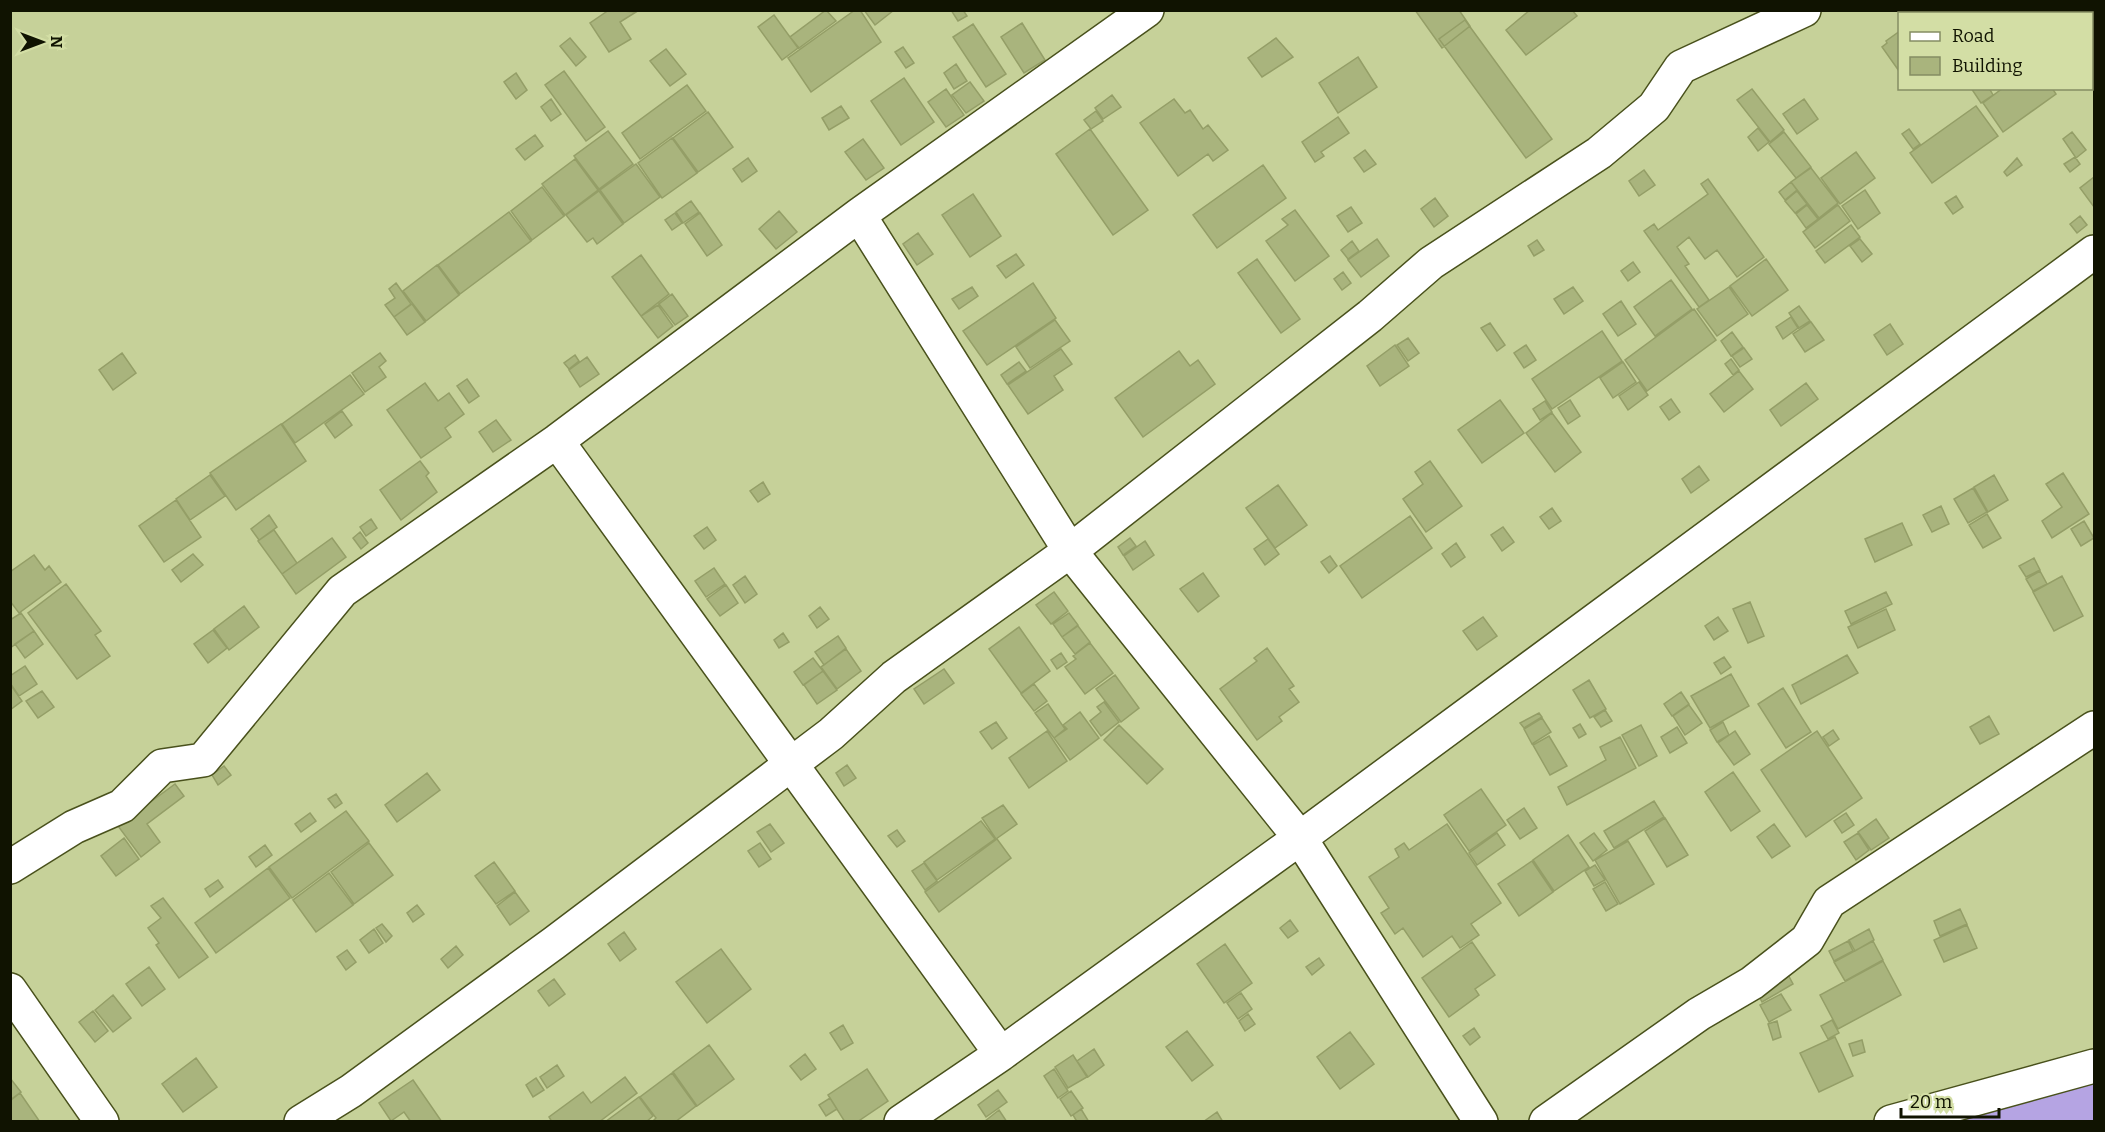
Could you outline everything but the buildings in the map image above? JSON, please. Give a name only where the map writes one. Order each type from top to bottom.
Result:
[{"type":"street","points":[[10,867],[74,827],[122,806],[162,766],[203,760],[342,591],[557,441],[859,215],[1148,10]]},
{"type":"street","points":[[301,1122],[351,1091],[554,943],[790,762],[831,734],[894,677],[1070,551],[1370,316],[1431,263],[1599,153],[1654,107],[1681,67],[1804,10]]},
{"type":"street","points":[[859,215],[1070,551],[1300,838],[1481,1122]]},
{"type":"street","points":[[901,1122],[1001,1054],[1300,838],[2094,252]]},
{"type":"street","points":[[557,441],[1001,1054]]},
{"type":"street","points":[[1546,1122],[1700,1014],[1762,976],[1807,940],[1829,902],[2094,728]]},
{"type":"street","points":[[10,990],[102,1122]]},
{"type":"street","points":[[1891,1122],[2094,1066]]},
{"type":"shaded area","points":[[2094,1077],[2094,1121],[1934,1121]]}]
